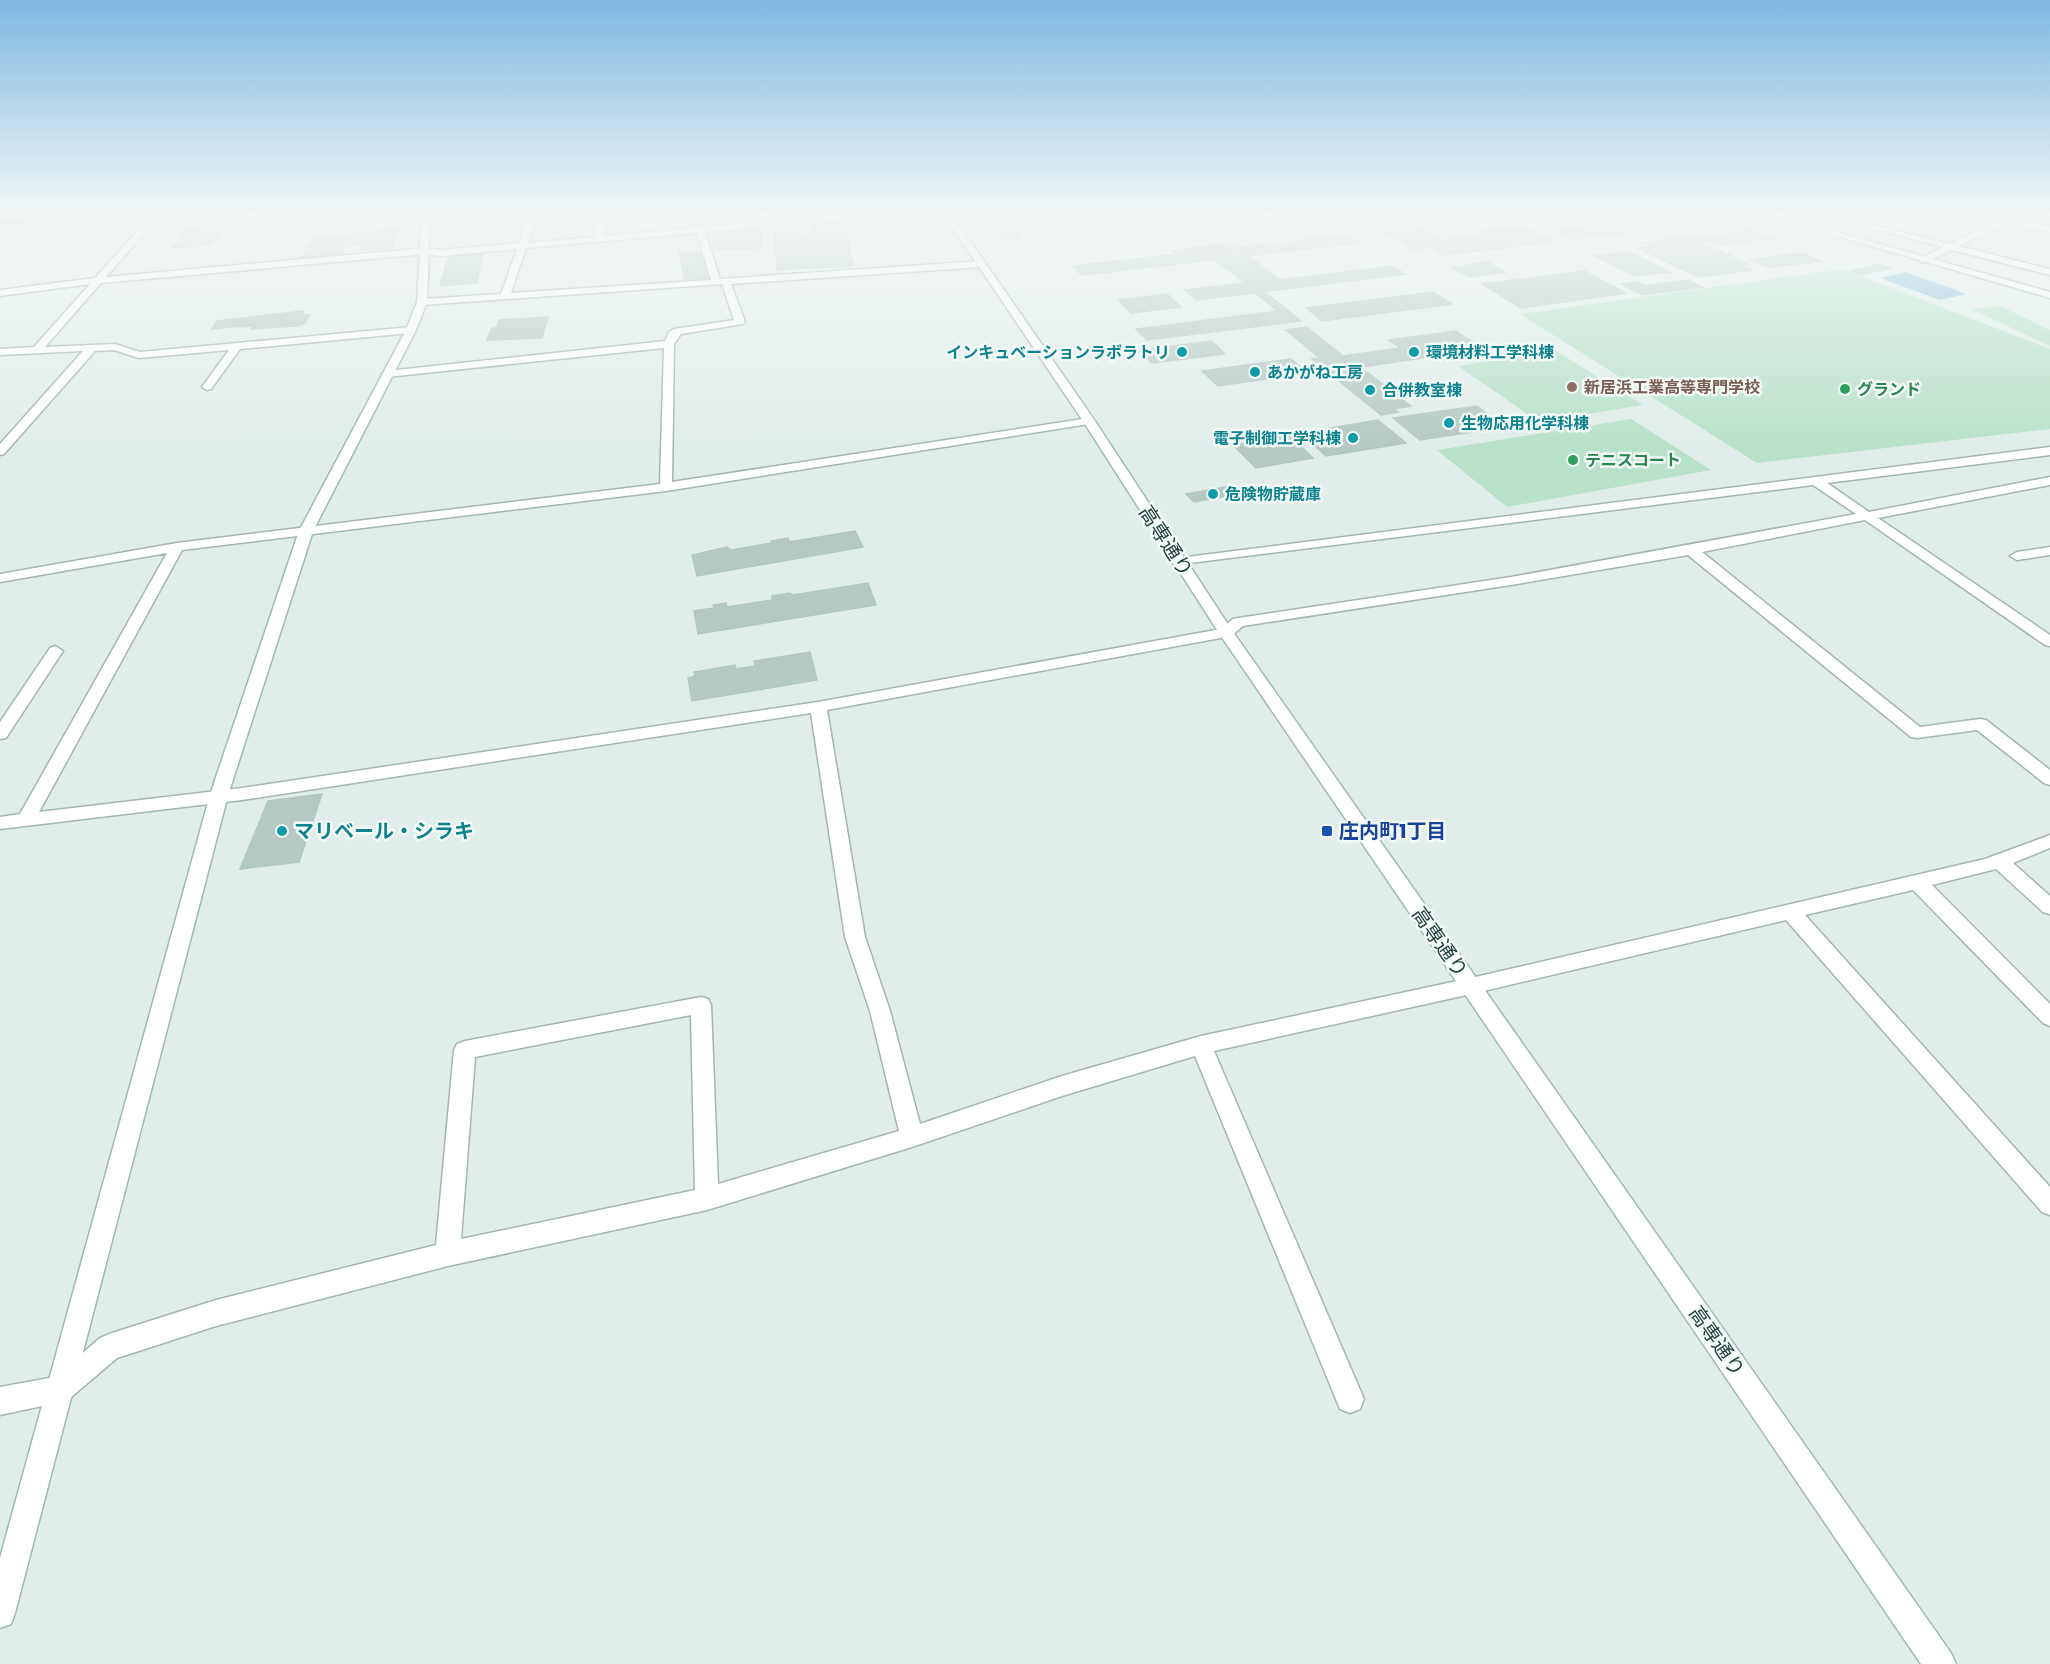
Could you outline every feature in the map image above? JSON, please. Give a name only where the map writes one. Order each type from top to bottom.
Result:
[{"type":"street","points":[[38,349],[88,293]]},
{"type":"street","points":[[0,1613],[219,795],[306,531],[411,330],[422,302],[423,293]]},
{"type":"street","points":[[505,297],[507,293]]},
{"type":"street","points":[[422,302],[568,293]]},
{"type":"street","points":[[666,487],[669,344],[673,334],[678,331],[740,322],[726,293]]},
{"type":"street","name":"高専通り","points":[[1001,293],[1089,421],[1226,633],[1940,1664]]},
{"type":"street","points":[[0,352],[115,347],[139,355],[411,330]]},
{"type":"street","points":[[387,374],[669,344]]},
{"type":"street","points":[[207,387],[237,346]]},
{"type":"street","points":[[0,451],[92,348]]},
{"type":"street","points":[[0,578],[177,547],[666,487],[1089,421]]},
{"type":"street","points":[[1179,562],[2050,451]]},
{"type":"street","points":[[1816,481],[2050,642]]},
{"type":"street","points":[[0,823],[242,794],[818,707],[1226,633],[1238,622],[1510,581],[1690,550],[2050,481]]},
{"type":"street","points":[[26,820],[177,547]]},
{"type":"street","points":[[1690,550],[1917,733],[1980,724],[2050,778]]},
{"type":"street","points":[[2017,556],[2050,552]]},
{"type":"street","points":[[0,734],[55,651]]},
{"type":"street","points":[[818,707],[855,937],[880,1011],[912,1137]]},
{"type":"street","points":[[0,1401],[61,1389],[109,1347],[216,1313],[448,1254],[707,1199],[912,1137],[1062,1086],[1201,1045],[1471,986],[1917,882],[1999,861],[2050,841]]},
{"type":"street","points":[[1999,861],[2050,907]]},
{"type":"street","points":[[1917,882],[2050,1017]]},
{"type":"street","points":[[1790,912],[2050,1204]]},
{"type":"street","points":[[448,1254],[465,1050],[701,1005],[707,1199]]},
{"type":"street","points":[[1201,1045],[1350,1399]]},
{"type":"green space","name":"グランド","points":[[1673,293],[1903,293],[2050,349],[2050,429],[1757,463],[1520,314]]},
{"type":"green space","points":[[2001,306],[2050,330],[2050,346],[1971,309]]},
{"type":"green space","name":"テニスコート","points":[[1556,351],[1643,405],[1539,422],[1458,366]]},
{"type":"green space","name":"テニスコート","points":[[1631,419],[1711,470],[1507,507],[1437,450]]},
{"type":"water","points":[[1920,293],[1966,294],[1940,300]]},
{"type":"building","points":[[1188,293],[1256,293],[1197,300]]},
{"type":"building","points":[[1255,293],[1266,293],[1301,321],[1147,340],[1136,329],[1278,311]]},
{"type":"building","points":[[1428,293],[1434,293],[1452,304],[1322,321],[1306,308]]},
{"type":"building","points":[[1496,293],[1626,293],[1521,308]]},
{"type":"building","points":[[1638,293],[1660,293],[1642,295]]},
{"type":"building","points":[[1167,294],[1181,307],[1131,313],[1118,300]]},
{"type":"building","points":[[304,311],[302,315],[310,315],[305,323],[296,326],[251,329],[252,326],[239,326],[212,329],[217,321]]},
{"type":"building","points":[[548,317],[542,338],[487,340],[492,328],[496,328],[499,320]]},
{"type":"building","name":"環境材料工学科棟","points":[[1307,327],[1343,356],[1400,348],[1389,340],[1456,331],[1483,349],[1328,372],[1312,359],[1320,358],[1286,330]]},
{"type":"building","name":"インキュベーションラボラトリ","points":[[1212,341],[1225,354],[1152,363],[1140,350]]},
{"type":"building","name":"あかがね工房","points":[[1291,359],[1308,373],[1218,386],[1202,371]]},
{"type":"building","name":"合併教室棟","points":[[1347,369],[1354,374],[1367,372],[1411,406],[1393,409],[1398,412],[1381,415],[1328,372]]},
{"type":"building","name":"生物応用化学科棟","points":[[1477,406],[1505,427],[1420,440],[1393,418]]},
{"type":"building","name":"電子制御工学科棟","points":[[1378,420],[1406,443],[1326,456],[1300,433]]},
{"type":"building","points":[[1289,435],[1313,458],[1256,468],[1233,445]]},
{"type":"building","name":"危険物貯蔵庫","points":[[1231,486],[1239,494],[1194,502],[1186,494]]},
{"type":"building","points":[[855,531],[863,547],[697,576],[692,555],[727,547],[731,550],[772,543],[771,541],[788,538],[789,542]]},
{"type":"building","points":[[868,583],[876,605],[698,634],[694,611],[714,608],[713,605],[726,603],[727,607],[772,600],[772,596],[790,593],[793,595]]},
{"type":"building","points":[[810,652],[817,680],[692,701],[688,678],[695,676],[694,672],[735,665],[736,669],[755,666],[754,661]]},
{"type":"building","name":"マリベール・シラキ","points":[[322,794],[299,862],[240,869],[268,801]]},
{"type":"place","name":"インキュベーションラボラトリ","points":[[1182,352]]},
{"type":"place","name":"環境材料工学科棟","points":[[1414,352]]},
{"type":"place","name":"あかがね工房","points":[[1255,372]]},
{"type":"place","name":"新居浜工業高等専門学校","points":[[1572,387]]},
{"type":"place","name":"グランド","points":[[1845,389]]},
{"type":"place","name":"合併教室棟","points":[[1370,390]]},
{"type":"place","name":"生物応用化学科棟","points":[[1449,423]]},
{"type":"place","name":"電子制御工学科棟","points":[[1353,438]]},
{"type":"place","name":"テニスコート","points":[[1573,460]]},
{"type":"place","name":"危険物貯蔵庫","points":[[1213,494]]},
{"type":"place","name":"マリベール・シラキ","points":[[282,831]]},
{"type":"place","name":"庄内町1丁目","points":[[1327,831]]}]
